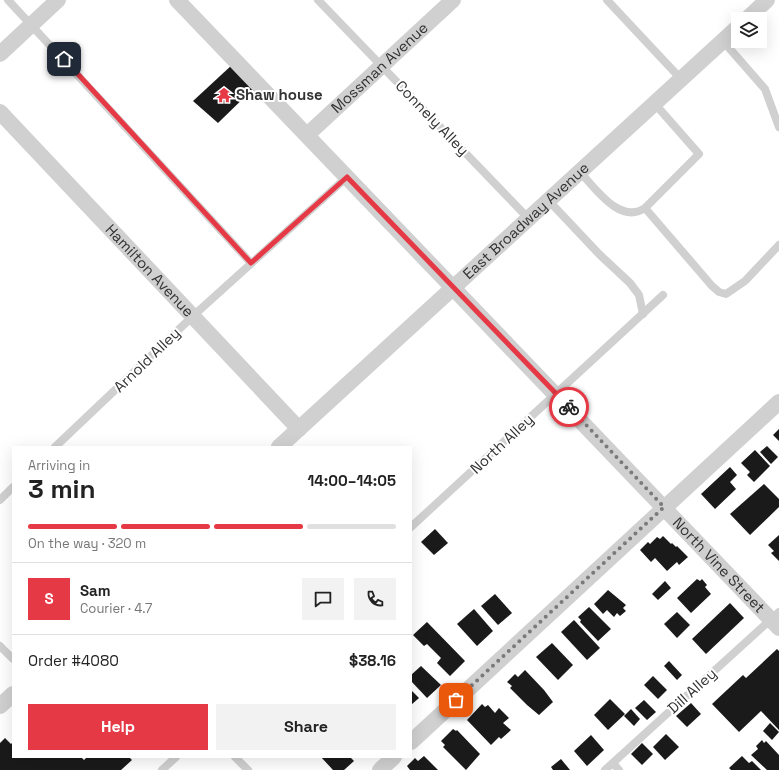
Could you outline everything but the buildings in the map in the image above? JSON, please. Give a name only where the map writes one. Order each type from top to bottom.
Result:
[{"type":"street","points":[[0,54],[58,0]]},
{"type":"street","name":"North Vine Street","points":[[177,0],[453,289],[664,507],[776,620]]},
{"type":"street","name":"Mossman Avenue","points":[[307,135],[453,0]]},
{"type":"street","points":[[755,12],[768,0]]},
{"type":"street","name":"East Broadway Avenue","points":[[280,446],[529,220],[731,34]]},
{"type":"street","name":"Hamilton Avenue","points":[[0,112],[299,429]]},
{"type":"street","points":[[412,741],[779,402]]},
{"type":"street","points":[[0,706],[12,695]]},
{"type":"street","points":[[380,770],[393,758]]},
{"type":"lane","points":[[8,0],[32,24],[251,263]]},
{"type":"lane","name":"Connely Alley","points":[[318,0],[529,220]]},
{"type":"lane","points":[[607,0],[682,79]]},
{"type":"lane","points":[[723,41],[765,89],[779,127]]},
{"type":"lane","points":[[580,172],[616,208],[632,213],[639,212],[644,208],[699,154],[655,104]]},
{"type":"lane","name":"Arnold Alley","points":[[56,446],[193,316],[347,177]]},
{"type":"lane","points":[[549,201],[599,254],[630,283],[639,295],[643,314]]},
{"type":"lane","points":[[644,208],[719,292],[726,294],[735,290],[779,245]]},
{"type":"lane","name":"North Alley","points":[[412,526],[663,295]]},
{"type":"lane","points":[[0,500],[12,488]]},
{"type":"lane","name":"Dill Alley","points":[[605,770],[776,620]]},
{"type":"lane","points":[[0,646],[12,658]]},
{"type":"lane","points":[[162,770],[175,758]]},
{"type":"lane","points":[[236,758],[248,770]]},
{"type":"lane","points":[[613,763],[619,770]]},
{"type":"way so far","points":[[456,700],[558,607],[664,507],[569,407]]},
{"type":"place","name":"Shaw house","points":[[224,95]]},
{"type":"route","points":[[64,59],[251,263],[347,177],[453,289],[569,407]]}]
